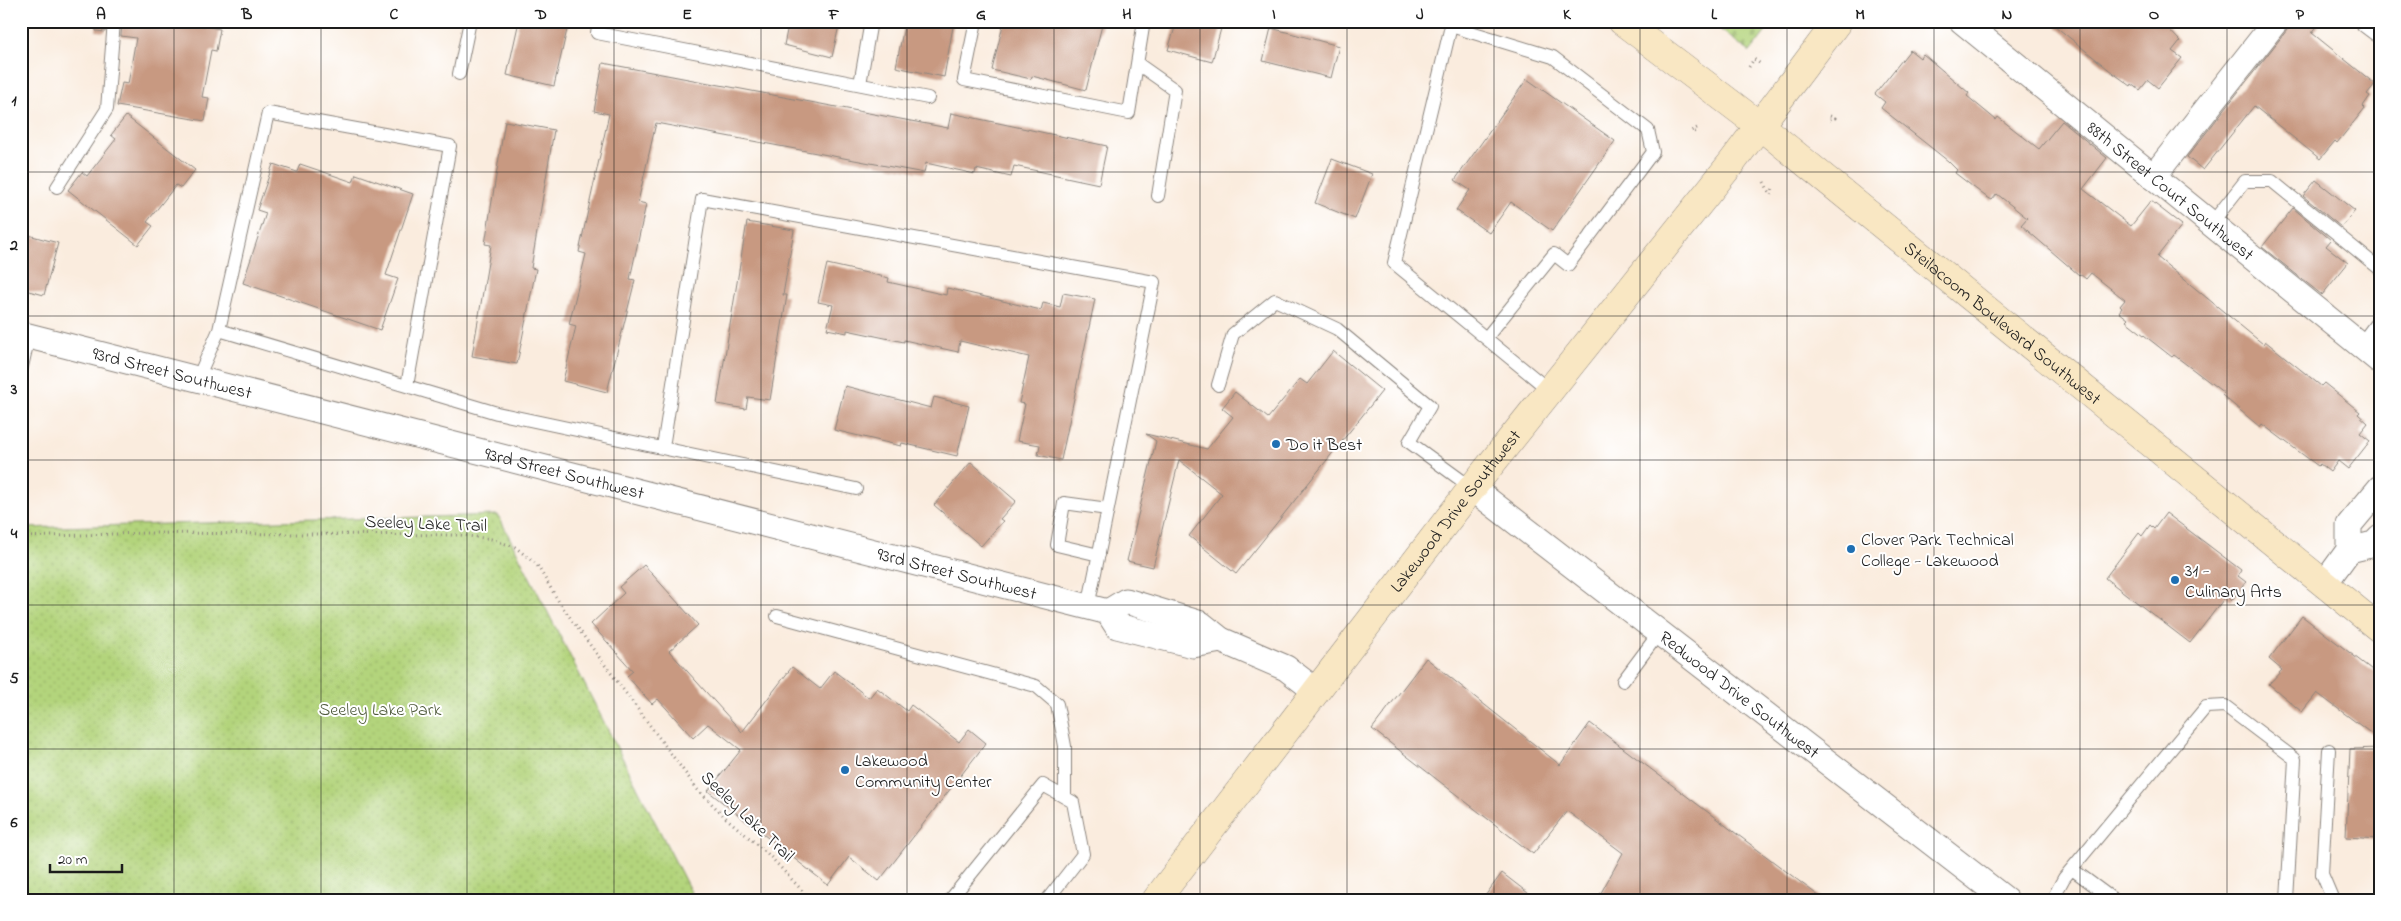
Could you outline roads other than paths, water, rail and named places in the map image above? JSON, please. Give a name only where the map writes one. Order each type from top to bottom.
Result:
[{"type":"main road","name":"Steilacoom Boulevard Southwest","points":[[1622,21],[1759,125],[2380,629]]},
{"type":"main road","name":"Lakewood Drive Southwest","points":[[1156,900],[1472,488],[1759,125],[1838,21]]},
{"type":"street","name":"88th Street Court Southwest","points":[[1962,21],[2380,361]]},
{"type":"street","points":[[2153,177],[2276,21]]},
{"type":"street","points":[[2368,21],[2380,30]]},
{"type":"street","name":"93rd Street Southwest","points":[[25,335],[1098,609]]},
{"type":"street","name":"Redwood Drive Southwest","points":[[1472,488],[2006,900]]},
{"type":"street","points":[[2325,584],[2348,550],[2349,525],[2380,488]]},
{"type":"street","points":[[2348,550],[2374,544],[2380,538]]},
{"type":"street","points":[[1098,609],[1126,601],[1201,624],[1221,640],[1286,668],[1316,691]]},
{"type":"lane","points":[[57,187],[107,109],[114,21]]},
{"type":"lane","points":[[459,74],[470,21]]},
{"type":"lane","points":[[599,21],[597,33],[928,98]]},
{"type":"lane","points":[[860,84],[872,21]]},
{"type":"lane","points":[[976,21],[964,80],[1129,113],[1144,21]]},
{"type":"lane","points":[[1486,338],[1554,254],[1568,265],[1653,152],[1648,130],[1553,57],[1451,26],[1394,263],[1549,390]]},
{"type":"lane","points":[[1138,64],[1175,90],[1158,196]]},
{"type":"lane","points":[[197,380],[219,330],[268,113],[450,146],[407,386]]},
{"type":"lane","points":[[2211,224],[2245,181],[2272,181],[2380,269]]},
{"type":"lane","points":[[663,447],[702,199],[1154,282],[1099,554],[1098,609]]},
{"type":"lane","points":[[1218,385],[1233,334],[1275,300],[1337,329],[1430,406],[1409,442],[1472,488]]},
{"type":"lane","points":[[2360,346],[2380,318]]},
{"type":"lane","points":[[219,330],[497,413],[856,489]]},
{"type":"lane","points":[[21,371],[25,335]]},
{"type":"lane","points":[[1099,554],[1057,545],[1064,502],[1108,509]]},
{"type":"lane","points":[[777,616],[1036,686],[1057,704],[1065,746],[1065,797]]},
{"type":"lane","points":[[1623,681],[1659,633]]},
{"type":"lane","points":[[2052,900],[2072,869],[2206,707],[2225,706],[2295,759],[2287,900]]},
{"type":"lane","points":[[2329,750],[2322,874],[2333,900]]},
{"type":"lane","points":[[950,900],[1043,785],[1073,802],[1083,854],[1048,900]]},
{"type":"lane","points":[[2072,869],[2114,900]]},
{"type":"place","name":"Do it Best","points":[[1276,444]]},
{"type":"place","name":"Clover Park Technical College - Lakewood","points":[[1851,549]]},
{"type":"place","name":"31 - Culinary Arts","points":[[2175,580]]},
{"type":"place","name":"Lakewood Community Center","points":[[845,770]]},
{"type":"park label","name":"Seeley Lake Park","points":[[380,709]]}]
